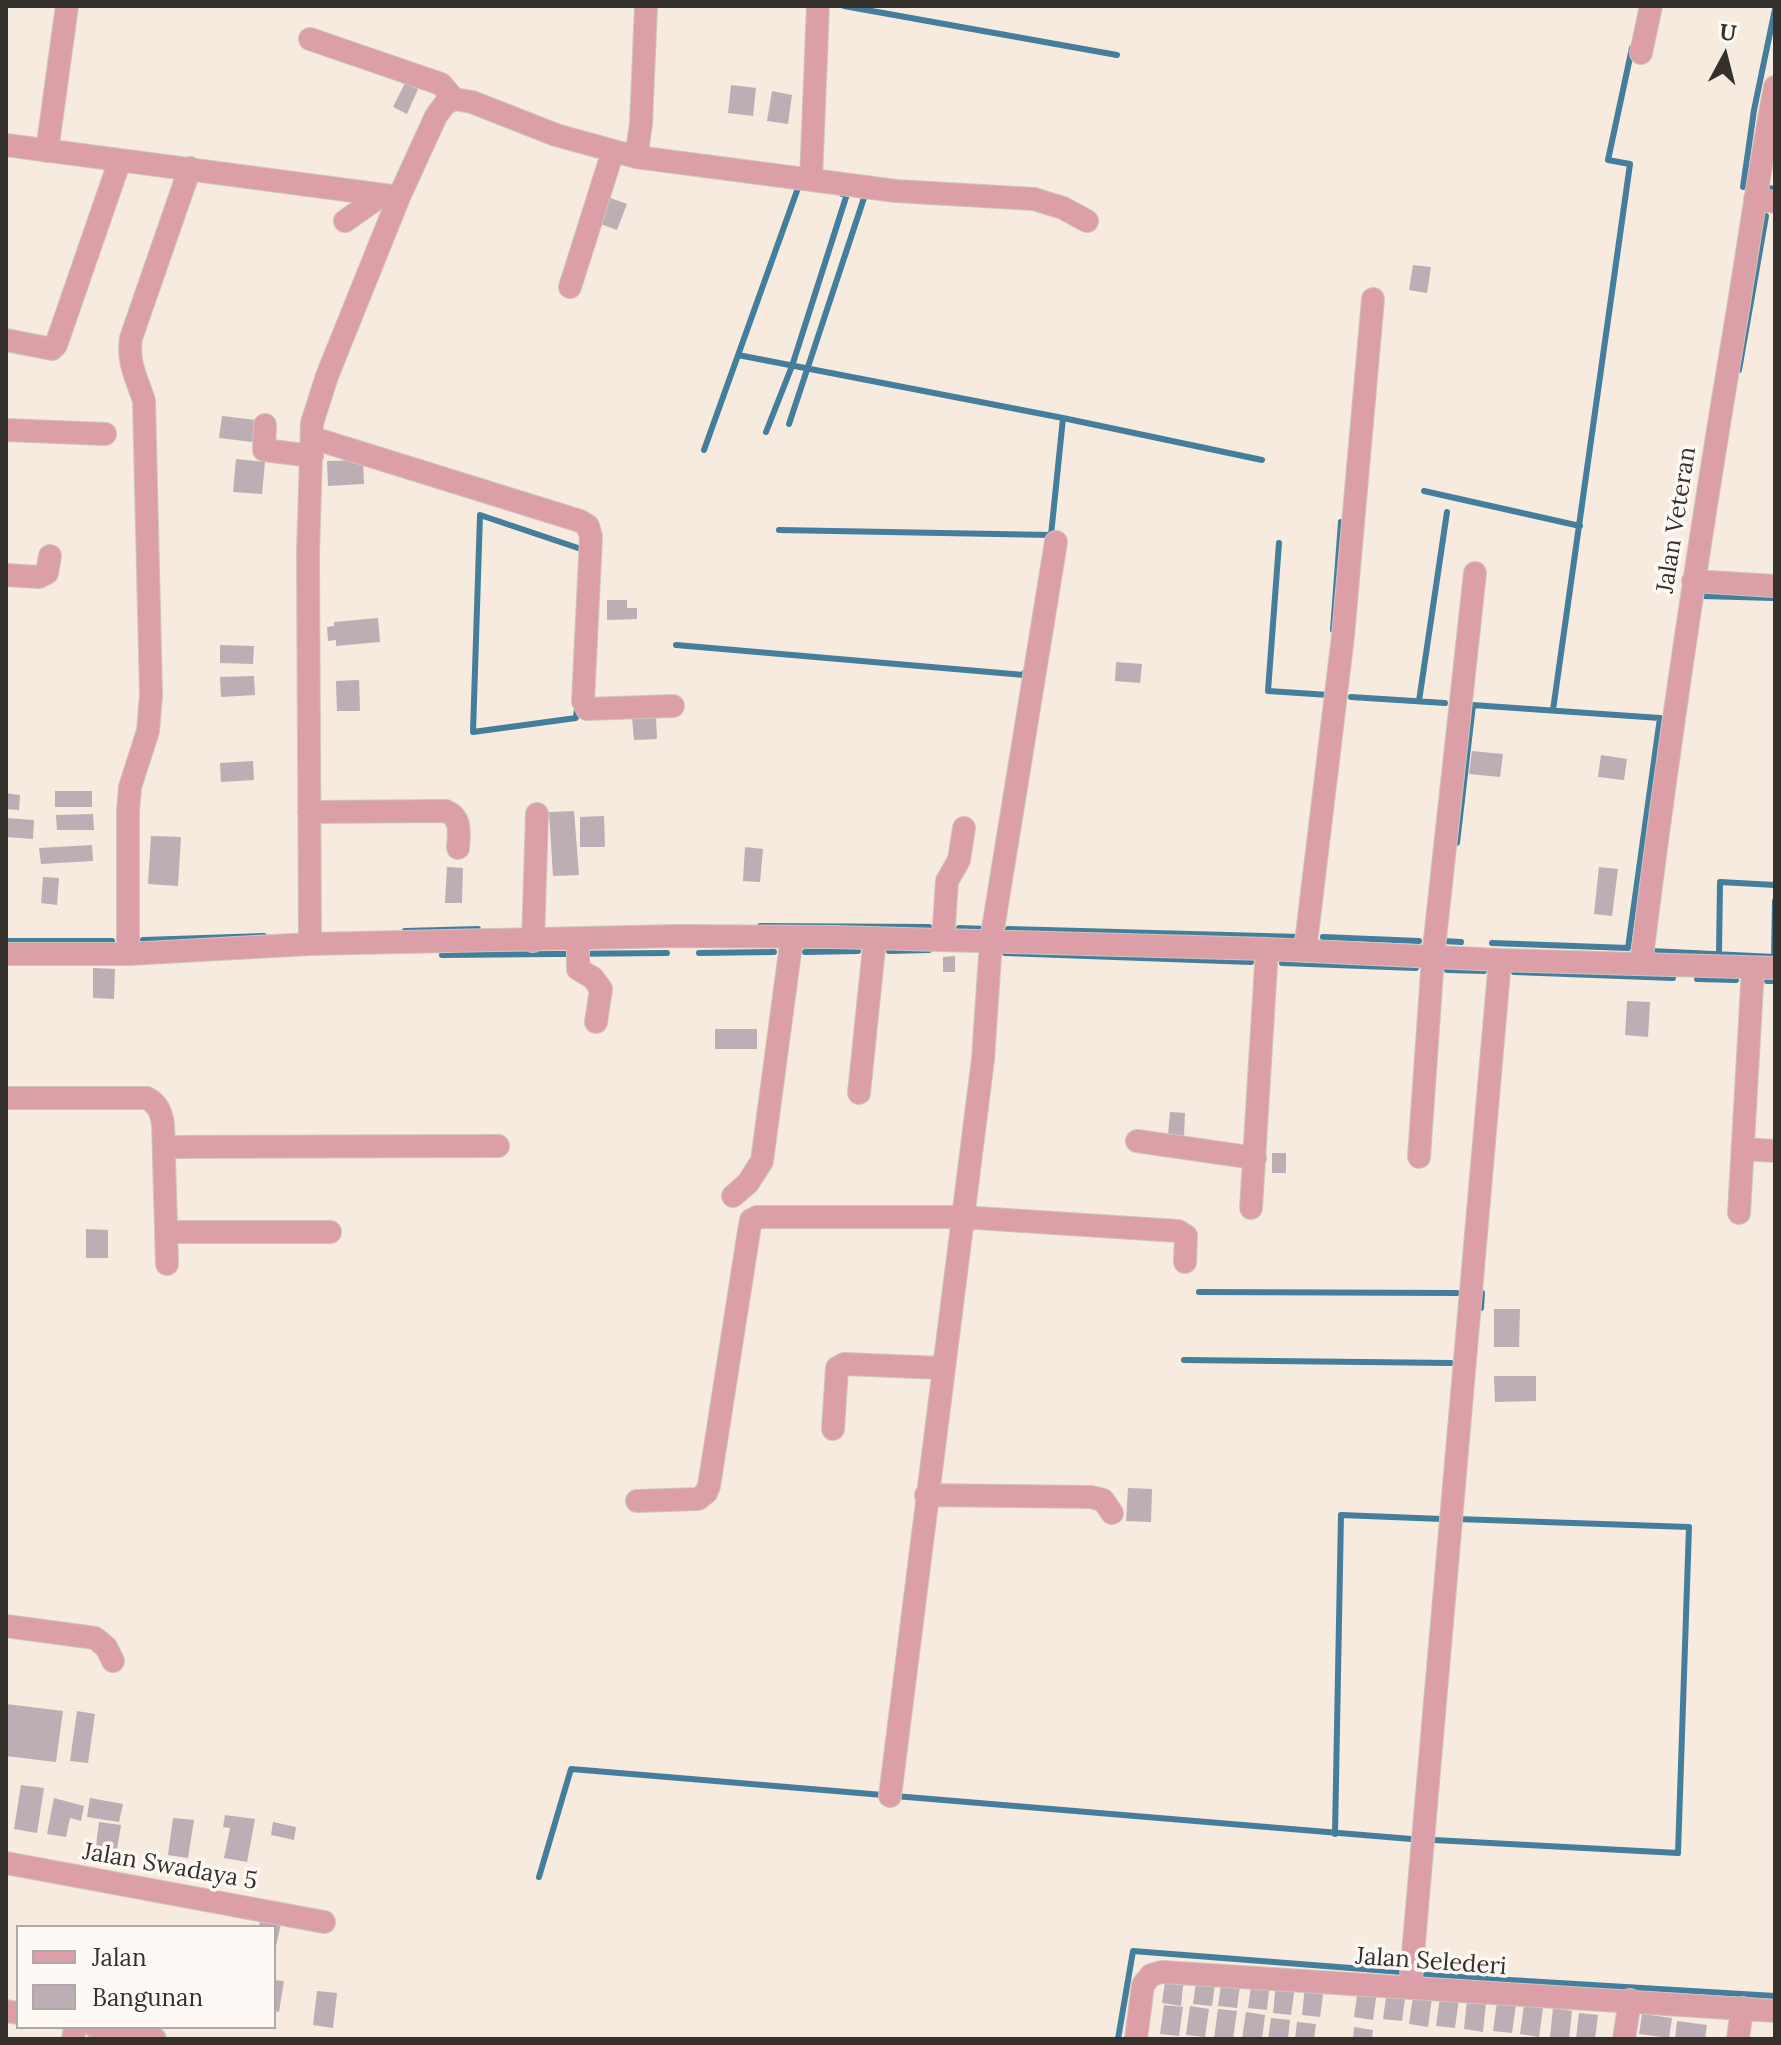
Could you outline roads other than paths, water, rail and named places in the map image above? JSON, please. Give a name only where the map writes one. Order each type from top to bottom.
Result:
[{"type":"street","points":[[47,151],[67,6]]},
{"type":"street","points":[[636,157],[641,124],[646,6]]},
{"type":"street","points":[[811,179],[818,6]]},
{"type":"street","points":[[1641,53],[1651,6]]},
{"type":"street","points":[[310,39],[441,84],[454,99]]},
{"type":"street","name":"Jalan Veteran","points":[[1641,964],[1668,743],[1693,581],[1765,200],[1775,87]]},
{"type":"street","points":[[310,944],[308,553],[312,423],[390,196],[445,104],[454,99],[472,102],[556,135],[636,157],[921,194],[1034,199],[1063,208],[1087,221]]},
{"type":"street","points":[[6,145],[390,196]]},
{"type":"street","points":[[570,287],[613,151]]},
{"type":"street","points":[[6,340],[52,349],[56,345],[120,160]]},
{"type":"street","points":[[128,954],[130,787],[148,731],[151,695],[144,401],[128,352],[190,168]]},
{"type":"street","points":[[345,221],[390,196]]},
{"type":"street","points":[[1305,951],[1343,636],[1373,299]]},
{"type":"street","points":[[265,425],[264,450],[312,447],[580,521],[588,526],[591,537],[583,701],[587,709],[673,706]]},
{"type":"street","points":[[6,430],[105,434]]},
{"type":"street","points":[[890,1796],[983,1059],[991,941],[1056,542]]},
{"type":"street","points":[[6,575],[39,577],[47,573],[50,556]]},
{"type":"street","points":[[1419,1157],[1433,957],[1475,573]]},
{"type":"street","points":[[1693,581],[1775,586]]},
{"type":"street","points":[[309,812],[446,811],[454,815],[459,824],[458,848]]},
{"type":"street","points":[[533,941],[537,814]]},
{"type":"street","points":[[943,940],[947,881],[959,860],[964,828]]},
{"type":"street","points":[[6,954],[128,954],[310,944],[792,937],[1267,949],[1764,968],[1743,1149],[1739,1213]]},
{"type":"street","points":[[733,1196],[748,1183],[762,1161],[792,937]]},
{"type":"street","points":[[859,1093],[875,938]]},
{"type":"street","points":[[578,939],[578,969],[593,978],[601,989],[596,1022]]},
{"type":"street","points":[[1251,1208],[1267,949]]},
{"type":"street","points":[[1410,1988],[1500,960]]},
{"type":"street","points":[[6,1098],[147,1098],[155,1102],[161,1112],[164,1147],[167,1264]]},
{"type":"street","points":[[1137,1141],[1255,1158]]},
{"type":"street","points":[[164,1147],[498,1146]]},
{"type":"street","points":[[1743,1149],[1775,1151]]},
{"type":"street","points":[[637,1501],[698,1499],[709,1486],[751,1220],[757,1217],[961,1217],[1178,1231],[1186,1236],[1185,1262]]},
{"type":"street","points":[[166,1232],[330,1232]]},
{"type":"street","points":[[833,1429],[837,1368],[844,1364],[942,1368]]},
{"type":"street","points":[[926,1495],[1091,1497],[1103,1500],[1112,1513]]},
{"type":"street","points":[[6,1626],[95,1638],[106,1647],[113,1661]]},
{"type":"street","name":"Jalan Swadaya 5","points":[[6,1863],[324,1922]]},
{"type":"street","name":"Jalan Selederi","points":[[1136,2039],[1143,1985],[1151,1975],[1162,1972],[1775,2011]]},
{"type":"street","points":[[1624,2039],[1630,2000]]},
{"type":"street","points":[[1738,2039],[1742,2008]]},
{"type":"street","points":[[105,2029],[155,2039]]},
{"type":"waterway","points":[[844,6],[1117,55]]},
{"type":"waterway","points":[[1743,187],[1754,110],[1775,9]]},
{"type":"waterway","points":[[1553,710],[1630,164],[1608,160],[1632,48]]},
{"type":"waterway","points":[[704,450],[798,188]]},
{"type":"waterway","points":[[1769,188],[1775,189]]},
{"type":"waterway","points":[[766,432],[792,366],[847,194],[842,194]]},
{"type":"waterway","points":[[789,424],[864,198]]},
{"type":"waterway","points":[[1739,370],[1766,216]]},
{"type":"waterway","points":[[738,355],[1063,418],[1051,535],[779,530]]},
{"type":"waterway","points":[[1063,418],[1262,460]]},
{"type":"waterway","points":[[1424,491],[1580,526]]},
{"type":"waterway","points":[[1419,701],[1447,512]]},
{"type":"waterway","points":[[577,707],[576,718],[473,732],[480,515],[581,549]]},
{"type":"waterway","points":[[1333,630],[1341,522]]},
{"type":"waterway","points":[[1279,543],[1268,691],[1329,695]]},
{"type":"waterway","points":[[1703,596],[1773,598]]},
{"type":"waterway","points":[[676,645],[1024,675],[1025,672]]},
{"type":"waterway","points":[[1351,697],[1445,703]]},
{"type":"waterway","points":[[1472,705],[1660,718],[1628,948],[1492,943]]},
{"type":"waterway","points":[[1457,843],[1473,705]]},
{"type":"waterway","points":[[1719,954],[1720,882],[1775,885]]},
{"type":"waterway","points":[[1774,957],[1775,901]]},
{"type":"waterway","points":[[760,926],[929,927]]},
{"type":"waterway","points":[[959,928],[987,929]]},
{"type":"waterway","points":[[405,931],[478,929]]},
{"type":"waterway","points":[[1008,929],[1300,937]]},
{"type":"waterway","points":[[143,940],[264,936]]},
{"type":"waterway","points":[[1323,937],[1419,941]]},
{"type":"waterway","points":[[6,941],[112,941]]},
{"type":"waterway","points":[[1443,941],[1461,942]]},
{"type":"waterway","points":[[1652,946],[1651,951],[1775,957]]},
{"type":"waterway","points":[[889,951],[929,950]]},
{"type":"waterway","points":[[805,952],[858,951]]},
{"type":"waterway","points":[[699,953],[774,952]]},
{"type":"waterway","points":[[442,955],[667,953]]},
{"type":"waterway","points":[[1005,953],[1251,962]]},
{"type":"waterway","points":[[1282,963],[1416,968]]},
{"type":"waterway","points":[[1447,970],[1484,971]]},
{"type":"waterway","points":[[1514,972],[1673,978]]},
{"type":"waterway","points":[[1697,979],[1736,980]]},
{"type":"waterway","points":[[1767,981],[1775,981]]},
{"type":"waterway","points":[[1199,1292],[1457,1293]]},
{"type":"waterway","points":[[1481,1308],[1482,1293]]},
{"type":"waterway","points":[[1184,1360],[1451,1363]]},
{"type":"waterway","points":[[1335,1834],[1341,1515],[1442,1519]]},
{"type":"waterway","points":[[1434,1840],[1678,1853],[1689,1527],[1457,1519]]},
{"type":"waterway","points":[[539,1877],[571,1769],[1411,1839]]},
{"type":"waterway","points":[[1118,2039],[1133,1951],[1402,1972]]},
{"type":"waterway","points":[[1426,1975],[1775,1996]]}]
